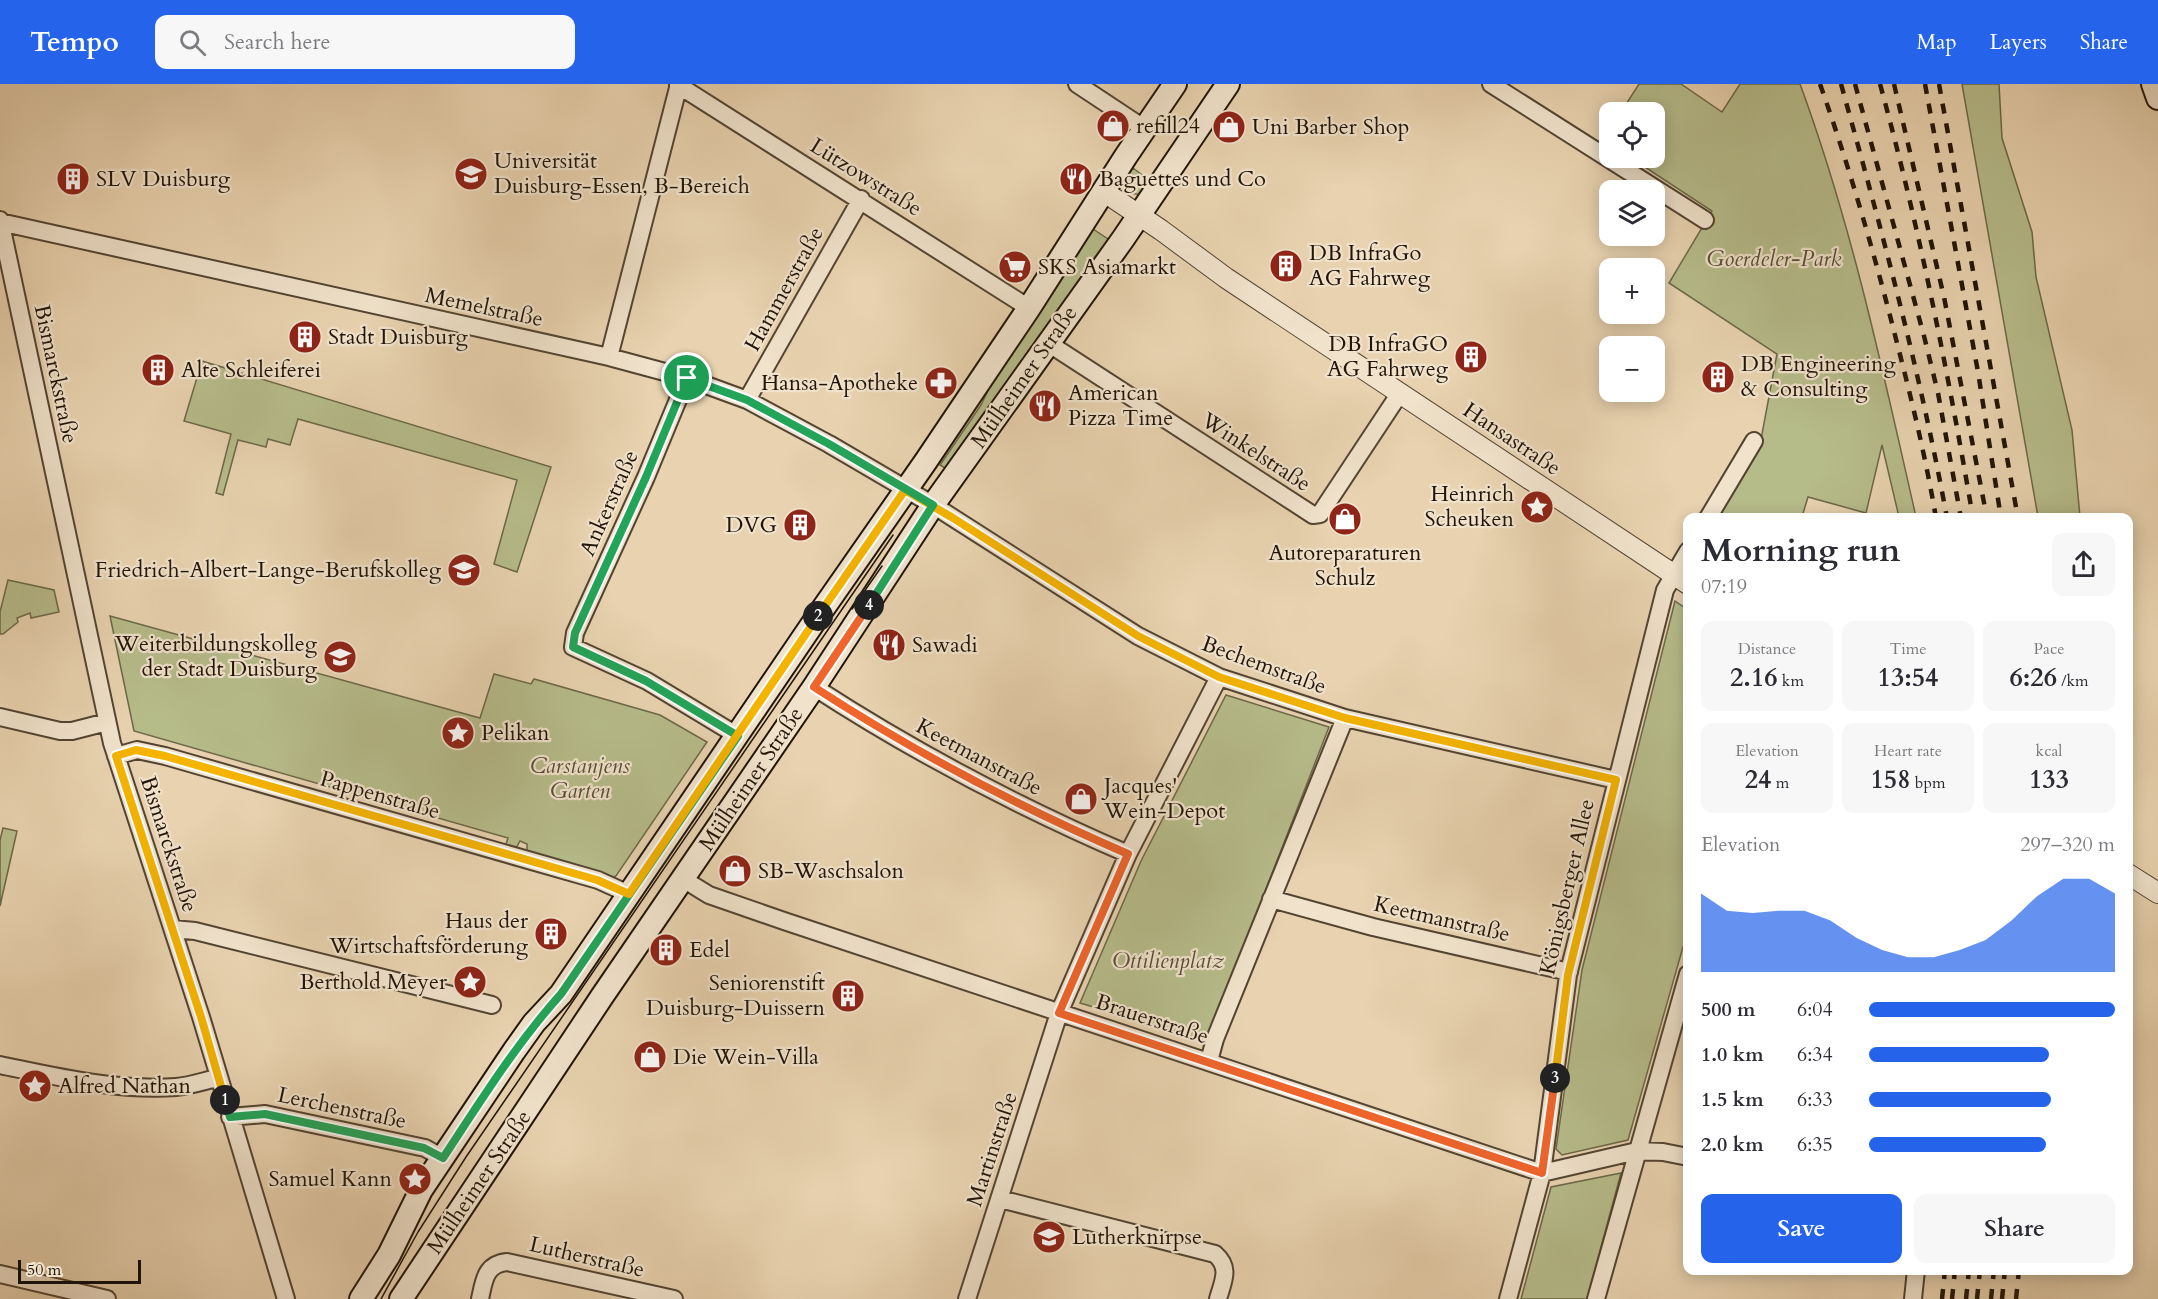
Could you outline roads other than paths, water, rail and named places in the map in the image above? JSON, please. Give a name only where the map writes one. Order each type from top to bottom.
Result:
[{"type":"main road","name":"Mülheimer Straße","points":[[361,1299],[389,1255],[416,1198],[514,1051],[534,1023],[561,994],[623,891],[738,736],[1029,308],[1103,191],[1175,84]]},
{"type":"main road","name":"Mülheimer Straße","points":[[401,1299],[814,687],[933,505],[1139,215],[1228,84]]},
{"type":"main road","points":[[2153,84],[2158,98]]},
{"type":"street","points":[[1077,84],[1145,129]]},
{"type":"street","points":[[1491,84],[1705,220]]},
{"type":"street","points":[[609,357],[679,85]]},
{"type":"street","name":"Lützowstraße","points":[[679,85],[1029,308]]},
{"type":"street","name":"Hansastraße","points":[[1103,191],[1226,278],[1680,579]]},
{"type":"street","name":"Hammerstraße","points":[[747,400],[861,199]]},
{"type":"street","name":"Memelstraße","points":[[0,221],[609,357],[687,378],[747,400],[829,444],[933,505]]},
{"type":"street","name":"Bismarckstraße","points":[[0,221],[116,756],[173,929],[217,1078],[287,1298]]},
{"type":"street","name":"Winkelstraße","points":[[1048,343],[1313,515],[1320,514],[1400,393]]},
{"type":"street","name":"Ankerstraße","points":[[687,378],[646,477],[575,633],[573,647],[646,681],[738,736]]},
{"type":"street","points":[[1711,513],[1754,441]]},
{"type":"street","name":"Bechemstraße","points":[[933,505],[1138,636],[1219,677],[1345,718],[1616,780]]},
{"type":"street","name":"Königsberger Allee","points":[[1508,1299],[1542,1173],[1569,972],[1665,590],[1680,579]]},
{"type":"street","points":[[1059,1013],[1128,854],[1219,677]]},
{"type":"street","name":"Keetmanstraße","points":[[814,687],[969,779],[1050,820],[1128,854]]},
{"type":"street","points":[[0,717],[60,731],[72,731],[107,722]]},
{"type":"street","points":[[1209,1061],[1215,1039],[1270,899],[1345,718]]},
{"type":"street","name":"Pappenstraße","points":[[116,756],[136,750],[165,756],[597,880],[623,891]]},
{"type":"street","points":[[2133,877],[2158,893]]},
{"type":"street","name":"Brauerstraße","points":[[683,879],[709,895],[1542,1173]]},
{"type":"street","name":"Keetmanstraße","points":[[1270,899],[1373,927],[1569,972]]},
{"type":"street","points":[[173,929],[195,931],[492,1005]]},
{"type":"street","points":[[1596,1299],[1683,991]]},
{"type":"street","name":"Martinstraße","points":[[967,1299],[1059,1013]]},
{"type":"street","points":[[0,1065],[79,1082],[126,1087],[177,1087],[217,1078]]},
{"type":"street","name":"Lerchenstraße","points":[[230,1117],[265,1114],[424,1148],[443,1158]]},
{"type":"street","points":[[1542,1173],[1637,1151],[1663,1152],[1683,1156]]},
{"type":"street","points":[[1000,1199],[1215,1254],[1226,1269],[1218,1299]]},
{"type":"street","name":"Lutherstraße","points":[[480,1299],[485,1274],[498,1263],[507,1262],[674,1299]]},
{"type":"street","points":[[0,1275],[107,1299]]},
{"type":"street","points":[[1913,1299],[1915,1275]]},
{"type":"tram line","points":[[381,1299],[418,1232],[466,1157],[893,535]]},
{"type":"tram line","points":[[852,609],[882,566]]},
{"type":"railway","points":[[1820,84],[1852,180],[1880,278],[1913,408],[1935,513]]},
{"type":"railway","points":[[1841,84],[1912,354],[1946,513]]},
{"type":"railway","points":[[1855,84],[1938,393],[1960,513]]},
{"type":"railway","points":[[1880,84],[1932,300],[1972,513]]},
{"type":"railway","points":[[1894,84],[1944,297],[1986,513]]},
{"type":"railway","points":[[1925,84],[1978,372],[2000,513]]},
{"type":"railway","points":[[1939,84],[2017,513]]},
{"type":"railway","points":[[1942,1299],[1944,1275]]},
{"type":"railway","points":[[1952,1299],[1954,1275]]},
{"type":"railway","points":[[1966,1299],[1968,1275]]},
{"type":"railway","points":[[1977,1299],[1979,1275]]},
{"type":"railway","points":[[1991,1299],[1993,1275]]},
{"type":"railway","points":[[2002,1299],[2004,1275]]},
{"type":"railway","points":[[2016,1299],[2018,1275]]},
{"type":"place","name":"refill24","points":[[1113,126]]},
{"type":"place","name":"Uni Barber Shop","points":[[1229,127]]},
{"type":"place","name":"Universität Duisburg-Essen, B-Bereich","points":[[471,174]]},
{"type":"place","name":"SLV Duisburg","points":[[73,179]]},
{"type":"place","name":"Baguettes und Co","points":[[1076,179]]},
{"type":"place","name":"DB InfraGo AG Fahrweg","points":[[1286,266]]},
{"type":"place","name":"SKS Asiamarkt","points":[[1015,267]]},
{"type":"place","name":"Stadt Duisburg","points":[[305,337]]},
{"type":"place","name":"DB InfraGO AG Fahrweg","points":[[1471,357]]},
{"type":"place","name":"Alte Schleiferei","points":[[158,370]]},
{"type":"place","name":"DB Engineering & Consulting","points":[[1718,377]]},
{"type":"place","name":"Hansa-Apotheke","points":[[941,383]]},
{"type":"place","name":"American Pizza Time","points":[[1045,406]]},
{"type":"place","name":"Heinrich Scheuken","points":[[1537,507]]},
{"type":"place","name":"Autoreparaturen Schulz","points":[[1345,519]]},
{"type":"place","name":"DVG","points":[[800,525]]},
{"type":"place","name":"Friedrich-Albert-Lange-Berufskolleg","points":[[464,570]]},
{"type":"place","name":"Sawadi","points":[[889,645]]},
{"type":"place","name":"Weiterbildungskolleg der Stadt Duisburg","points":[[340,657]]},
{"type":"place","name":"Pelikan","points":[[458,733]]},
{"type":"place","name":"Jacques' Wein-Depot","points":[[1081,799]]},
{"type":"place","name":"SB-Waschsalon","points":[[735,871]]},
{"type":"place","name":"Haus der Wirtschaftsförderung","points":[[551,934]]},
{"type":"place","name":"Edel","points":[[666,950]]},
{"type":"place","name":"Berthold Meyer","points":[[470,982]]},
{"type":"place","name":"Seniorenstift Duisburg-Duissern","points":[[848,996]]},
{"type":"place","name":"Die Wein-Villa","points":[[650,1057]]},
{"type":"place","name":"Alfred Nathan","points":[[35,1086]]},
{"type":"place","name":"Samuel Kann","points":[[415,1179]]},
{"type":"place","name":"Lutherknirpse","points":[[1049,1237]]},
{"type":"park label","name":"Goerdeler-Park","points":[[1774,259]]},
{"type":"park label","name":"Carstanjens Garten","points":[[580,778]]},
{"type":"park label","name":"Ottilienplatz","points":[[1168,961]]}]
